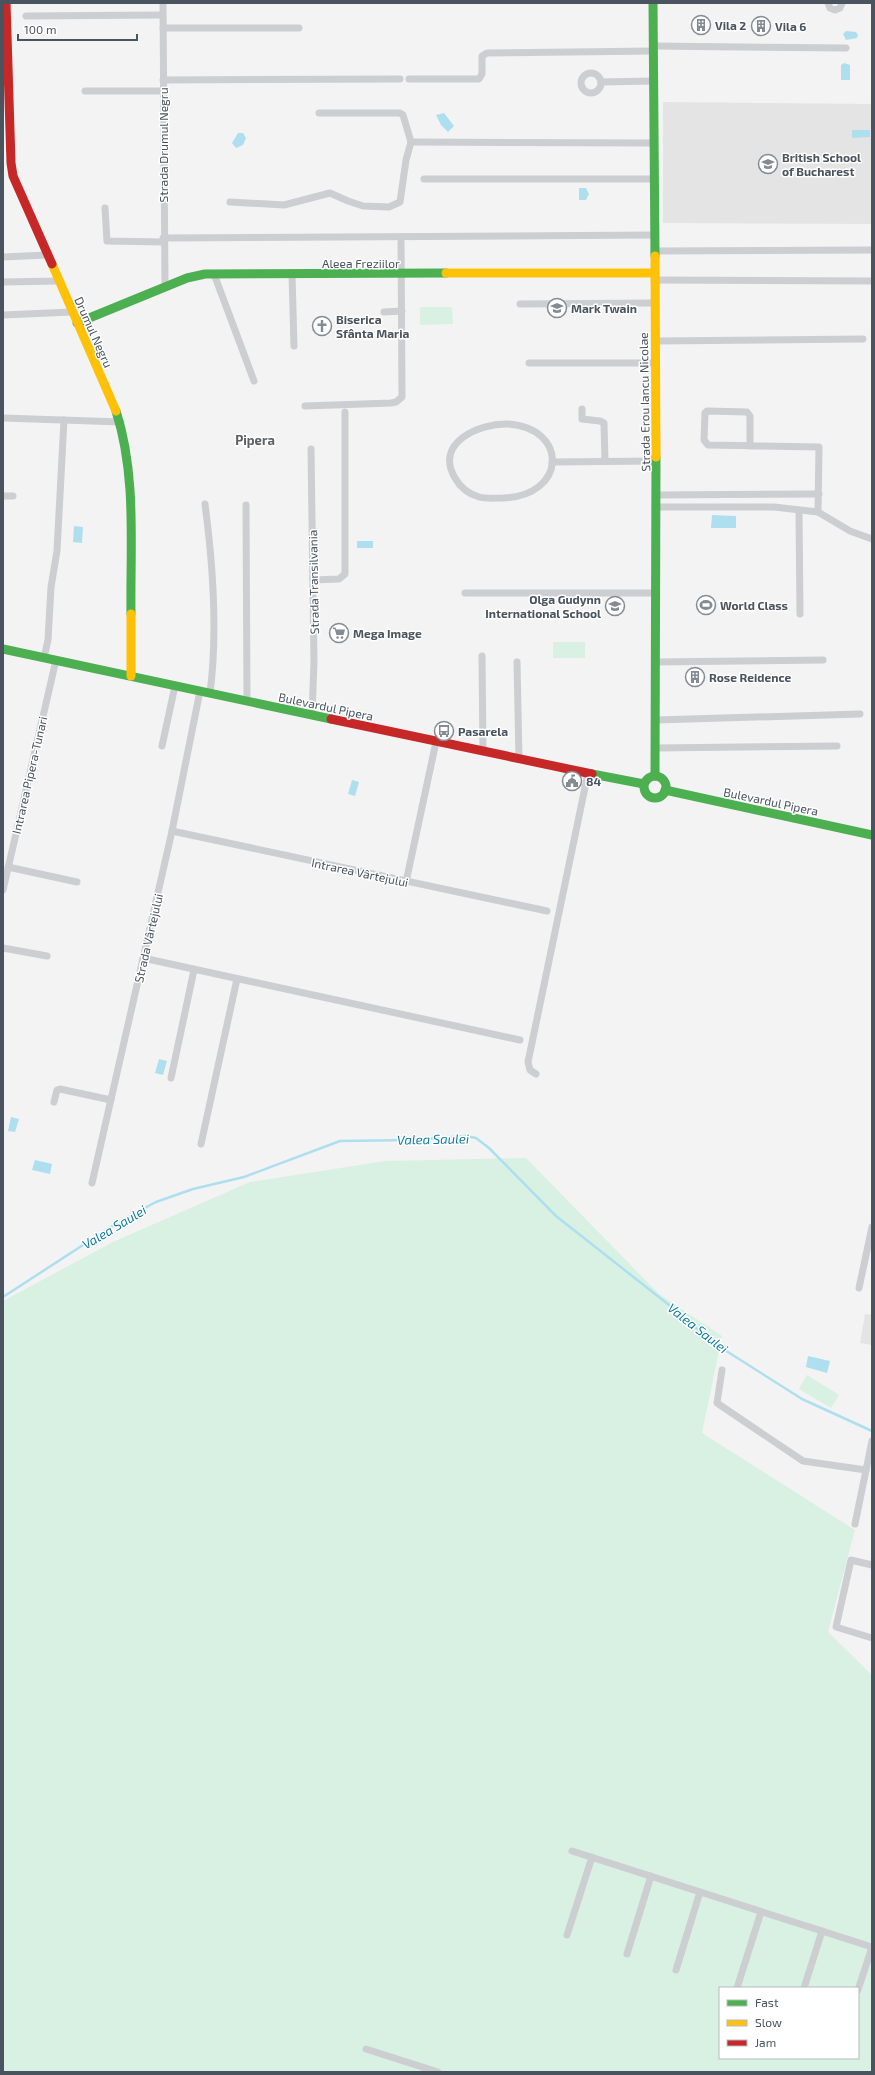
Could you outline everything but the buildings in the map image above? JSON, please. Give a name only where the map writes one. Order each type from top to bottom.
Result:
[{"type":"street","name":"Drumul Negru","points":[[6,3],[5,41],[7,165],[120,422],[129,469],[131,676]]},
{"type":"street","name":"Strada Drumul Negru","points":[[162,3],[163,240],[165,286]]},
{"type":"street","name":"Strada Erou Iancu Nicolae","points":[[653,3],[656,460],[655,776]]},
{"type":"street","points":[[828,3],[830,8],[835,10],[840,8],[842,3]]},
{"type":"street","points":[[26,16],[162,15]]},
{"type":"street","points":[[163,28],[299,28]]},
{"type":"street","points":[[410,79],[479,79],[482,74],[482,56],[487,53],[653,49],[846,48]]},
{"type":"street","points":[[163,80],[400,79]]},
{"type":"street","points":[[601,82],[653,81]]},
{"type":"street","points":[[85,91],[163,91]]},
{"type":"street","points":[[230,202],[284,205],[330,193],[348,202],[364,206],[394,206],[400,202],[402,198],[405,164],[411,142],[406,118],[400,113],[319,114]]},
{"type":"street","points":[[411,142],[653,142]]},
{"type":"street","points":[[424,179],[653,179]]},
{"type":"street","points":[[105,208],[106,241],[654,235]]},
{"type":"street","points":[[305,406],[392,403],[400,400],[403,393],[402,237]]},
{"type":"street","points":[[654,251],[872,250]]},
{"type":"street","points":[[3,257],[47,255]]},
{"type":"street","points":[[214,274],[254,381]]},
{"type":"street","name":"Aleea Freziilor","points":[[77,323],[165,286],[195,276],[214,274],[654,276]]},
{"type":"street","points":[[292,274],[294,346]]},
{"type":"street","points":[[654,276],[872,281]]},
{"type":"street","points":[[3,282],[59,281]]},
{"type":"street","points":[[520,304],[655,303]]},
{"type":"street","points":[[384,312],[402,311]]},
{"type":"street","points":[[3,315],[72,312]]},
{"type":"street","points":[[655,341],[863,340]]},
{"type":"street","points":[[529,363],[655,363]]},
{"type":"street","points":[[582,409],[582,419],[600,421],[604,423],[605,461]]},
{"type":"street","points":[[750,446],[750,416],[747,412],[708,411],[705,413],[704,440],[708,446],[819,447],[818,512]]},
{"type":"street","points":[[313,580],[339,579],[345,574],[345,412]]},
{"type":"street","points":[[3,418],[120,422]]},
{"type":"street","points":[[44,658],[48,640],[51,587],[57,551],[64,420]]},
{"type":"street","points":[[508,424],[525,426],[540,434],[549,447],[552,462],[548,477],[537,489],[517,497],[490,498],[473,495],[458,483],[453,474],[451,458],[457,443],[468,433],[487,425],[508,424]]},
{"type":"street","name":"Strada Transilvania","points":[[311,448],[313,580],[312,715]]},
{"type":"street","points":[[552,462],[656,460]]},
{"type":"street","points":[[656,495],[819,494]]},
{"type":"street","points":[[3,496],[13,496]]},
{"type":"street","name":"Strada Vârtejului","points":[[92,1183],[172,831],[205,692],[212,671],[213,577],[205,504]]},
{"type":"street","points":[[246,505],[247,701]]},
{"type":"street","points":[[656,507],[774,507],[818,512],[850,531],[872,539]]},
{"type":"street","points":[[800,511],[800,614]]},
{"type":"street","points":[[465,593],[656,593]]},
{"type":"street","name":"Bulevardul Pipera","points":[[3,649],[483,752],[644,784]]},
{"type":"street","points":[[482,656],[483,752]]},
{"type":"street","name":"Intrarea Pipera-Tunari","points":[[3,890],[56,660]]},
{"type":"street","points":[[656,662],[823,660]]},
{"type":"street","points":[[517,662],[519,759]]},
{"type":"street","points":[[162,746],[175,686]]},
{"type":"street","points":[[656,720],[860,714]]},
{"type":"street","points":[[406,882],[436,742]]},
{"type":"street","points":[[656,748],[837,746]]},
{"type":"street","points":[[536,1074],[530,1070],[528,1062],[588,773]]},
{"type":"street","points":[[655,776],[663,781],[665,790],[661,796],[652,798],[645,792],[644,784],[648,778],[655,776]]},
{"type":"street","name":"Bulevardul Pipera","points":[[665,790],[872,835]]},
{"type":"street","name":"Intrarea Vârtejului","points":[[172,831],[547,911]]},
{"type":"street","points":[[8,867],[77,882]]},
{"type":"street","points":[[3,948],[47,956]]},
{"type":"street","points":[[143,958],[520,1040]]},
{"type":"street","points":[[171,1078],[194,970]]},
{"type":"street","points":[[201,1144],[237,979]]},
{"type":"street","points":[[54,1102],[57,1090],[60,1088],[111,1100]]},
{"type":"street","points":[[859,1288],[872,1228]]},
{"type":"street","points":[[722,1370],[716,1403],[803,1461],[866,1470]]},
{"type":"street","points":[[855,1524],[872,1441]]},
{"type":"street","points":[[872,1565],[851,1560],[836,1627],[872,1638]]},
{"type":"street","points":[[572,1851],[872,1947],[859,1987]]},
{"type":"street","points":[[567,1935],[592,1857]]},
{"type":"street","points":[[627,1954],[652,1876]]},
{"type":"street","points":[[676,1970],[700,1892]]},
{"type":"street","points":[[736,1987],[761,1912]]},
{"type":"street","points":[[804,1987],[822,1931]]},
{"type":"street","points":[[366,2049],[438,2072]]},
{"type":"shaded area","name":"British School of Bucharest","points":[[663,102],[872,104],[872,224],[663,223]]},
{"type":"shaded area","points":[[865,1314],[872,1315],[872,1345],[860,1343]]},
{"type":"green space","points":[[420,307],[452,307],[453,324],[420,325]]},
{"type":"green space","points":[[553,642],[585,642],[585,658],[553,658]]},
{"type":"green space","points":[[526,1158],[659,1294],[722,1336],[702,1433],[855,1530],[828,1632],[872,1675],[872,2072],[3,2072],[3,1301],[113,1242],[250,1182],[385,1161]]},
{"type":"green space","points":[[807,1375],[839,1395],[831,1408],[799,1389]]},
{"type":"water","points":[[846,31],[856,32],[858,35],[857,38],[846,40],[843,34]]},
{"type":"water","points":[[844,63],[850,65],[850,80],[841,80],[841,65]]},
{"type":"water","points":[[444,113],[454,126],[448,132],[441,125],[436,115]]},
{"type":"water","points":[[852,130],[870,130],[870,137],[852,138]]},
{"type":"water","points":[[238,133],[243,133],[246,138],[243,145],[236,148],[232,143]]},
{"type":"water","points":[[579,188],[586,188],[589,194],[586,200],[579,200]]},
{"type":"water","points":[[712,515],[736,516],[736,528],[711,528]]},
{"type":"water","points":[[74,526],[83,527],[82,543],[73,542]]},
{"type":"water","points":[[357,541],[373,541],[373,548],[357,548]]},
{"type":"water","points":[[352,780],[359,782],[355,796],[348,794]]},
{"type":"water","points":[[159,1059],[167,1061],[163,1075],[155,1073]]},
{"type":"water","points":[[11,1117],[19,1119],[15,1132],[8,1131]]},
{"type":"water","points":[[35,1160],[52,1164],[50,1174],[32,1170]]},
{"type":"water","points":[[808,1356],[830,1361],[827,1373],[806,1367]]},
{"type":"waterway","name":"Valea Saulei","points":[[3,1297],[120,1221],[156,1202],[193,1189],[244,1177],[340,1141],[414,1140],[466,1136],[476,1138],[489,1148],[556,1216],[683,1316],[709,1340],[802,1399],[872,1431]]},
{"type":"traffic: fast","points":[[653,3],[655,256]]},
{"type":"traffic: fast","points":[[77,323],[187,278],[205,274],[446,273]]},
{"type":"traffic: fast","points":[[116,411],[123,436],[130,486],[131,614]]},
{"type":"traffic: fast","points":[[655,776],[656,457]]},
{"type":"traffic: fast","points":[[3,649],[331,719]]},
{"type":"traffic: fast","points":[[592,774],[644,784]]},
{"type":"traffic: fast","points":[[655,776],[663,779],[666,787],[663,795],[655,798],[647,795],[644,787],[647,779],[655,776]]},
{"type":"traffic: fast","points":[[665,790],[872,835]]},
{"type":"traffic: slow","points":[[655,256],[656,457]]},
{"type":"traffic: slow","points":[[52,264],[116,411]]},
{"type":"traffic: slow","points":[[446,273],[654,273]]},
{"type":"traffic: slow","points":[[131,614],[131,676]]},
{"type":"traffic: jam","points":[[6,3],[11,163],[13,176],[52,264]]},
{"type":"traffic: jam","points":[[331,719],[592,774]]},
{"type":"place","name":"Vila 2","points":[[701,25]]},
{"type":"place","name":"Vila 6","points":[[761,26]]},
{"type":"place","name":"British School of Bucharest","points":[[768,164]]},
{"type":"place","name":"Mark Twain","points":[[557,308]]},
{"type":"place","name":"Biserica Sfânta Maria","points":[[322,326]]},
{"type":"place","name":"World Class","points":[[706,605]]},
{"type":"place","name":"Olga Gudynn International School","points":[[615,606]]},
{"type":"place","name":"Mega Image","points":[[339,633]]},
{"type":"place","name":"Rose Reidence","points":[[695,677]]},
{"type":"place","name":"Pasarela","points":[[444,731]]},
{"type":"place","name":"84","points":[[572,781]]},
{"type":"district","name":"Pipera","points":[[255,440]]}]
